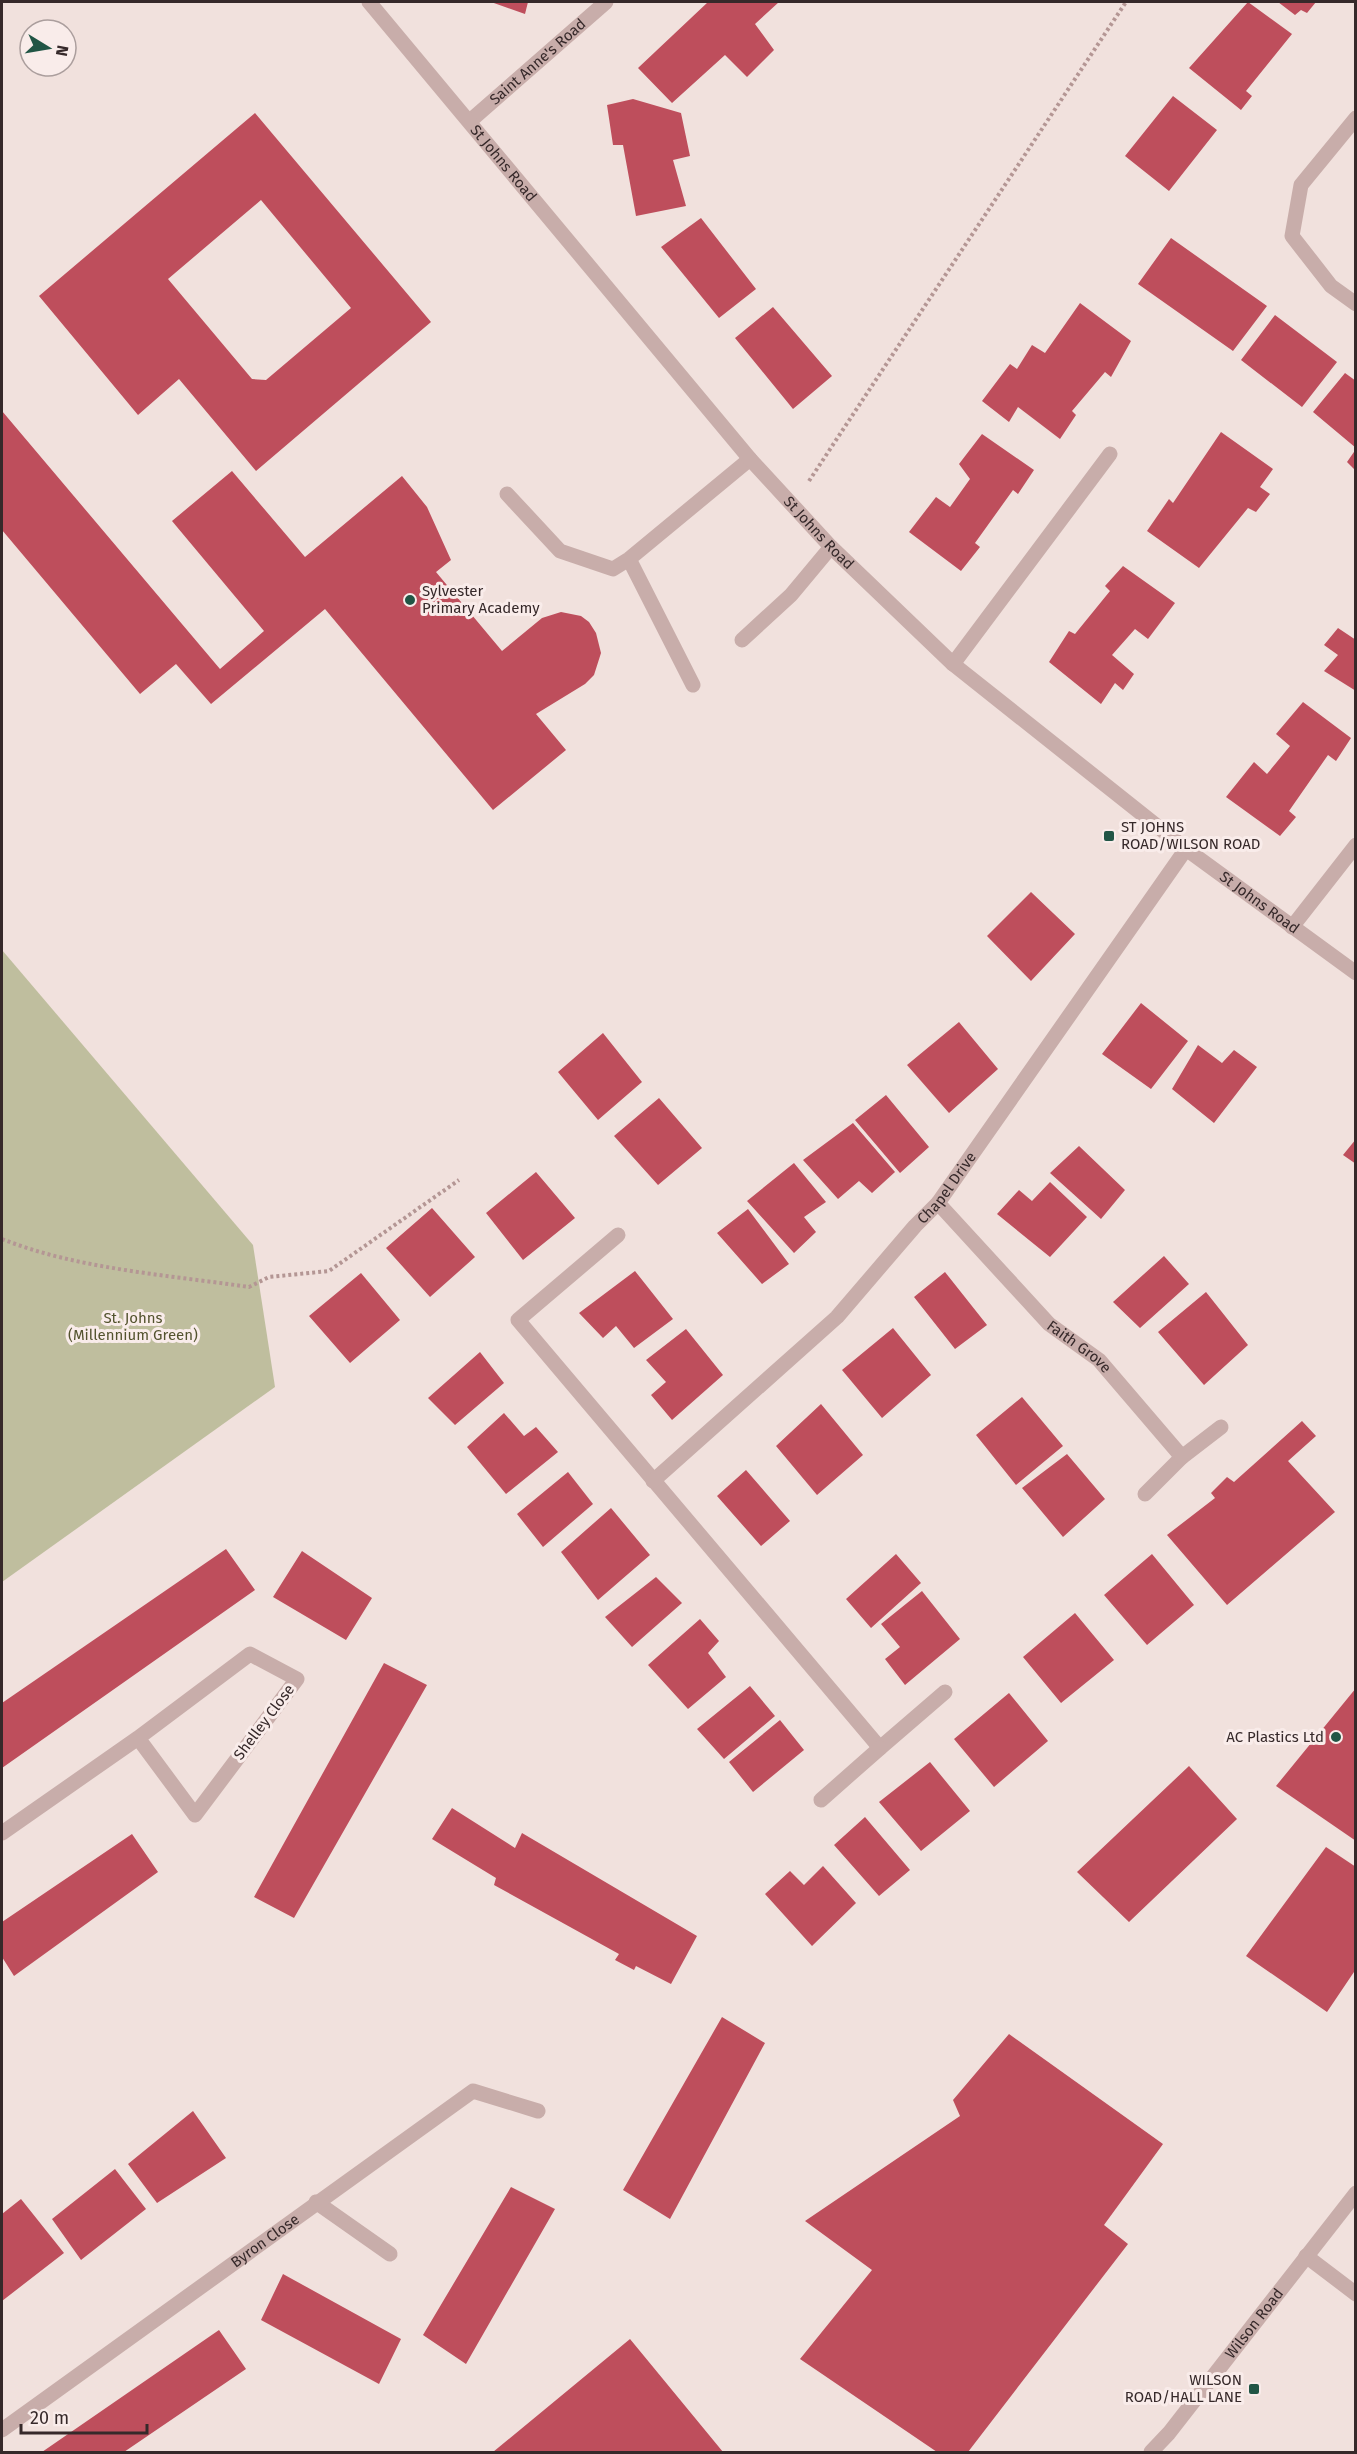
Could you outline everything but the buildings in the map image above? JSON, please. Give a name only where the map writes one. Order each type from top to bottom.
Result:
[{"type":"street","name":"St Johns Road","points":[[369,2],[470,120],[750,459],[831,547],[952,664],[1186,849],[1356,973]]},
{"type":"street","name":"Saint Anne's Road","points":[[470,120],[606,2]]},
{"type":"street","points":[[1356,118],[1301,185],[1292,236],[1331,286],[1356,304]]},
{"type":"street","points":[[952,664],[1110,454]]},
{"type":"street","points":[[507,494],[560,551],[613,569],[629,559],[750,459]]},
{"type":"street","points":[[742,640],[791,595],[831,547]]},
{"type":"street","points":[[629,559],[693,685]]},
{"type":"street","points":[[1292,927],[1356,845]]},
{"type":"street","name":"Chapel Drive","points":[[653,1481],[837,1317],[915,1226],[938,1203],[1186,849]]},
{"type":"street","name":"Faith Grove","points":[[938,1203],[1049,1324],[1099,1360],[1182,1457]]},
{"type":"street","points":[[618,1235],[518,1320],[880,1748]]},
{"type":"street","points":[[1145,1494],[1182,1457],[1221,1427]]},
{"type":"street","name":"Shelley Close","points":[[2,1833],[138,1738],[250,1654],[297,1679],[195,1815],[138,1738]]},
{"type":"street","points":[[821,1800],[945,1692]]},
{"type":"street","name":"Byron Close","points":[[2,2430],[473,2091],[538,2111]]},
{"type":"street","name":"Wilson Road","points":[[1151,2452],[1169,2433],[1356,2193]]},
{"type":"street","points":[[316,2202],[390,2254]]},
{"type":"street","points":[[1306,2256],[1356,2294]]},
{"type":"path","points":[[792,506],[1126,2]]},
{"type":"path","points":[[2,1239],[31,1250],[82,1263],[249,1287],[269,1277],[329,1271],[459,1180]]},
{"type":"green space","name":"St. Johns (Millennium Green)","points":[[2,950],[253,1245],[275,1387],[2,1582]]},
{"type":"place","name":"Sylvester Primary Academy","points":[[410,600]]},
{"type":"place","name":"ST JOHNS ROAD/WILSON ROAD","points":[[1109,836]]},
{"type":"place","name":"AC Plastics Ltd","points":[[1336,1737]]},
{"type":"place","name":"WILSON ROAD/HALL LANE","points":[[1254,2389]]}]
